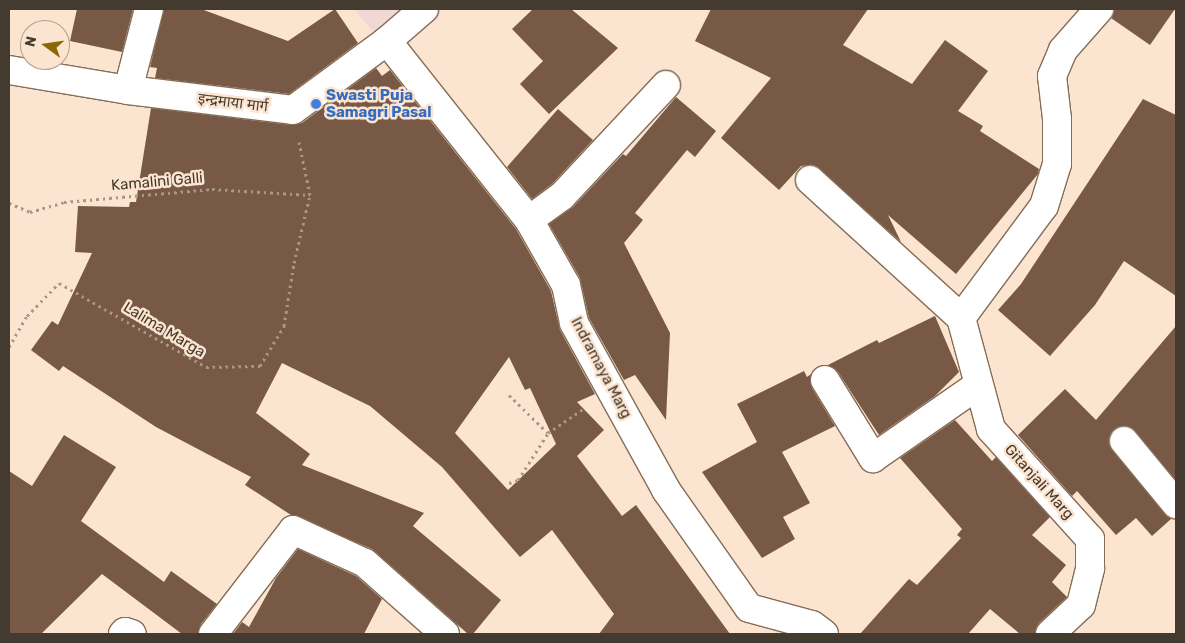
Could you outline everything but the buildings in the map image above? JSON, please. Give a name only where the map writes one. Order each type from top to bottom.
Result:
[{"type":"street","points":[[128,90],[149,9]]},
{"type":"street","points":[[293,110],[388,41],[424,9]]},
{"type":"street","points":[[810,180],[960,318],[1044,206],[1057,164],[1057,119],[1052,76],[1063,50],[1099,9]]},
{"type":"street","name":"Indramaya Marg","points":[[388,41],[529,220],[566,285],[574,323],[666,490],[749,608],[812,625],[824,634]]},
{"type":"street","name":"इन्द्रमाया मार्ग","points":[[9,70],[128,90],[293,110]]},
{"type":"street","points":[[529,220],[562,196],[666,85]]},
{"type":"street","name":"Gitanjali Marg","points":[[960,318],[991,429],[1090,539],[1090,568],[1081,605],[1050,634]]},
{"type":"street","points":[[825,380],[873,458],[978,385]]},
{"type":"street","points":[[1124,441],[1176,504]]},
{"type":"street","points":[[213,634],[293,530],[365,563],[445,634]]},
{"type":"street","points":[[123,634],[125,632],[132,634]]},
{"type":"path","name":"Lalima Marga","points":[[9,347],[27,316],[59,283],[206,367],[260,366],[284,326],[294,263],[310,195],[293,110]]},
{"type":"path","name":"Kamalini Galli","points":[[9,203],[30,212],[64,202],[212,189],[310,195]]},
{"type":"path","points":[[509,483],[518,480],[548,432],[596,401],[603,374]]},
{"type":"path","points":[[509,396],[548,432]]},
{"type":"shaded area","points":[[354,9],[409,9],[378,38]]},
{"type":"place","name":"Swasti Puja Samagri Pasal","points":[[316,104]]}]
